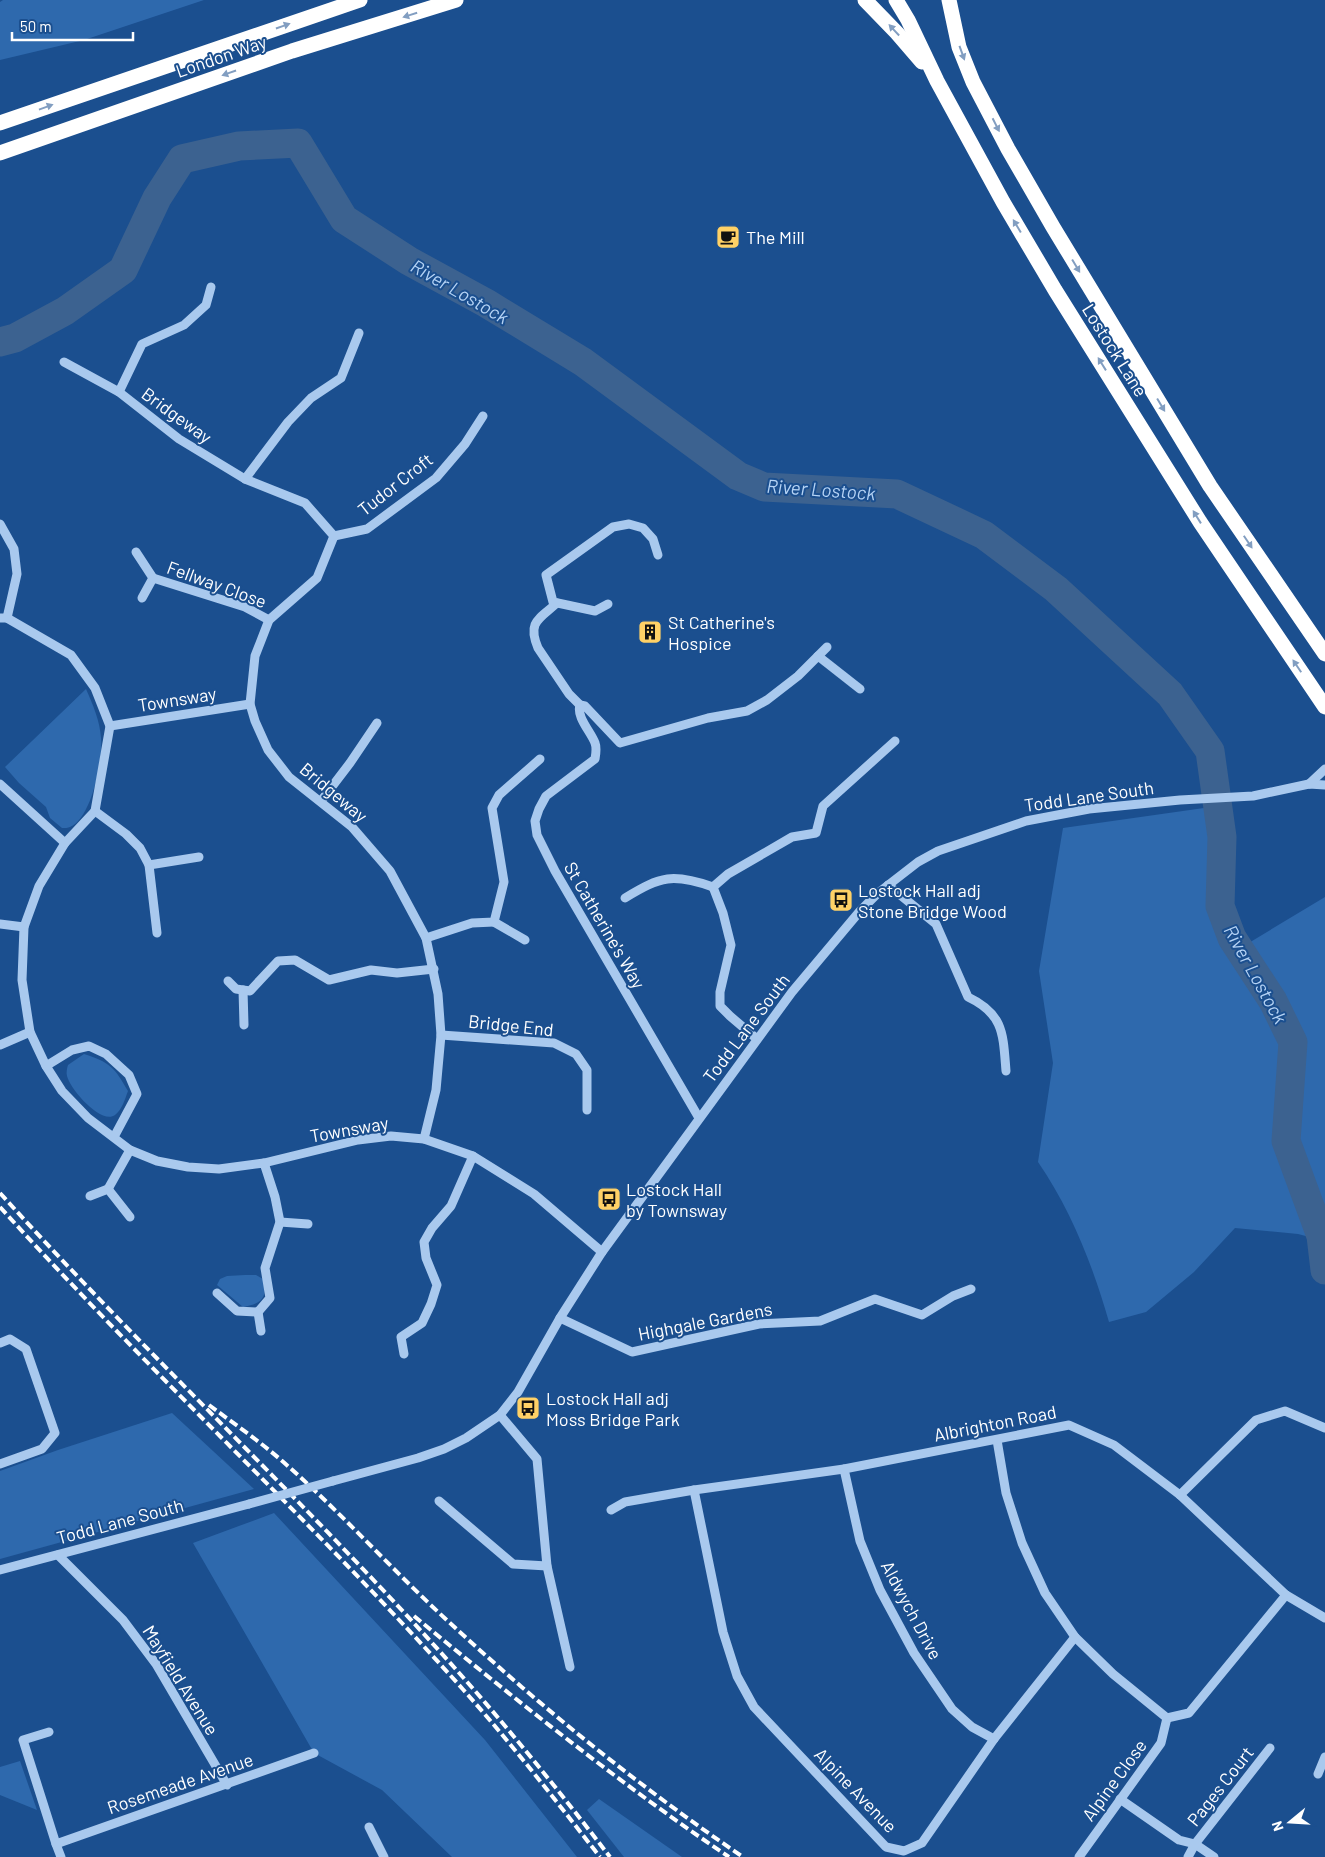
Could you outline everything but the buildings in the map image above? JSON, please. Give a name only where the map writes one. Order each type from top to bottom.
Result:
[{"type":"highway","name":"London Way","points":[[0,123],[360,0]]},
{"type":"highway","name":"London Way","points":[[0,153],[292,52],[456,0]]},
{"type":"highway","points":[[865,0],[897,33],[937,81]]},
{"type":"highway","name":"Lostock Lane","points":[[896,0],[908,20],[937,81],[1003,202],[1055,290],[1200,522],[1325,707]]},
{"type":"highway","name":"Lostock Lane","points":[[949,0],[959,47],[973,82],[1008,149],[1053,228],[1210,486],[1325,654]]},
{"type":"highway","points":[[954,22],[956,0]]},
{"type":"street","name":"Bridgeway","points":[[118,392],[142,344],[184,325],[206,305],[211,287]]},
{"type":"street","points":[[245,479],[288,422],[310,398],[341,378],[359,332]]},
{"type":"street","name":"Bridgeway","points":[[64,362],[118,392],[179,439],[245,479],[305,503],[334,536],[317,578],[269,620],[255,656],[250,704],[255,721],[268,750],[289,777],[352,827],[390,871],[426,938],[438,994],[441,1035],[436,1090],[424,1140]]},
{"type":"street","name":"Tudor Croft","points":[[334,536],[367,529],[436,478],[465,444],[483,416]]},
{"type":"street","points":[[0,524],[14,549],[17,574],[3,618],[71,655],[95,688],[110,726],[95,811],[126,834],[140,848],[149,865],[158,933]]},
{"type":"street","points":[[608,604],[595,611],[553,602],[546,575],[613,527],[629,524],[644,528],[653,539],[658,555]]},
{"type":"street","name":"Fellway Close","points":[[136,552],[153,578],[245,607],[269,620]]},
{"type":"street","name":"Fellway Close","points":[[142,598],[153,578]]},
{"type":"street","points":[[557,603],[534,624],[533,631],[538,648],[569,694],[580,705],[585,706],[620,743],[708,718],[747,711],[766,700],[798,676],[827,647]]},
{"type":"street","points":[[818,656],[860,689]]},
{"type":"street","name":"Townsway","points":[[110,726],[250,704]]},
{"type":"street","name":"St Catherine's Way","points":[[580,705],[579,710],[582,718],[595,743],[596,759],[546,796],[535,821],[537,835],[582,920],[699,1118]]},
{"type":"street","points":[[321,801],[350,764],[377,723]]},
{"type":"street","points":[[713,887],[728,874],[792,837],[816,833],[823,806],[895,740]]},
{"type":"street","points":[[494,922],[504,882],[492,808],[499,795],[540,760]]},
{"type":"street","points":[[1309,784],[1325,768]]},
{"type":"street","points":[[0,784],[65,843]]},
{"type":"street","name":"Todd Lane South","points":[[0,1570],[418,1458],[444,1449],[466,1438],[500,1414],[518,1392],[560,1318],[602,1252],[792,992],[860,911],[888,885],[918,862],[938,851],[1026,821],[1089,809],[1194,799],[1253,796],[1309,784],[1325,784]]},
{"type":"street","name":"Townsway","points":[[95,811],[65,843],[39,886],[24,927],[22,980],[30,1032],[46,1066],[62,1091],[88,1118],[130,1150],[157,1161],[188,1167],[219,1169],[264,1163],[358,1140],[391,1136],[424,1140],[473,1156],[534,1194],[602,1252]]},
{"type":"street","points":[[149,865],[199,857]]},
{"type":"street","points":[[626,898],[648,884],[665,878],[690,879],[713,887],[723,913],[730,944],[720,992],[720,1006],[757,1039]]},
{"type":"street","points":[[888,885],[936,924],[968,997],[982,1003],[994,1015],[999,1025],[1006,1071]]},
{"type":"street","points":[[426,938],[472,923],[494,922],[525,940]]},
{"type":"street","points":[[0,924],[24,927]]},
{"type":"street","points":[[228,981],[236,989],[250,991],[278,961],[295,960],[329,980],[371,970],[397,973],[434,969]]},
{"type":"street","points":[[243,990],[244,1026]]},
{"type":"street","points":[[0,1045],[30,1032]]},
{"type":"street","name":"Bridge End","points":[[441,1035],[554,1043],[576,1054],[588,1070],[587,1110]]},
{"type":"street","points":[[46,1066],[72,1050],[89,1046],[106,1054],[129,1075],[137,1094],[114,1138]]},
{"type":"street","points":[[90,1196],[108,1189],[130,1150]]},
{"type":"street","points":[[404,1354],[401,1337],[422,1323],[437,1285],[426,1258],[424,1242],[432,1228],[451,1206],[473,1156]]},
{"type":"street","points":[[261,1331],[258,1312],[270,1298],[265,1268],[280,1222],[275,1197],[264,1163]]},
{"type":"street","points":[[108,1189],[130,1217]]},
{"type":"street","points":[[280,1222],[308,1224]]},
{"type":"street","name":"Highgale Gardens","points":[[560,1318],[632,1352],[759,1324],[820,1321],[875,1299],[922,1315],[953,1296],[971,1289]]},
{"type":"street","points":[[217,1294],[237,1310],[258,1312]]},
{"type":"street","points":[[0,1343],[10,1340],[26,1349],[55,1433],[42,1449],[0,1464]]},
{"type":"street","points":[[1180,1494],[1256,1420],[1284,1412],[1325,1428]]},
{"type":"street","points":[[500,1414],[536,1459],[547,1566],[570,1667]]},
{"type":"street","name":"Albrighton Road","points":[[610,1510],[625,1502],[694,1490],[844,1469],[1068,1425],[1114,1446],[1180,1494],[1286,1596],[1325,1618]]},
{"type":"street","points":[[997,1440],[1006,1493],[1022,1543],[1045,1593],[1076,1637],[1114,1674],[1167,1718],[1189,1713],[1286,1596]]},
{"type":"street","name":"Aldwych Drive","points":[[844,1469],[860,1541],[880,1590],[914,1653],[952,1709],[972,1728],[994,1739]]},
{"type":"street","name":"Alpine Avenue","points":[[694,1490],[723,1632],[737,1676],[754,1706],[886,1846],[904,1851],[922,1843],[994,1739],[1076,1637]]},
{"type":"street","points":[[439,1501],[513,1564],[547,1566]]},
{"type":"street","name":"Mayfield Avenue","points":[[58,1555],[123,1620],[136,1636],[156,1664],[227,1785]]},
{"type":"street","name":"Alpine Close","points":[[1079,1857],[1161,1743],[1167,1718]]},
{"type":"street","points":[[49,1732],[23,1740],[61,1857]]},
{"type":"street","name":"Pages Court","points":[[1188,1857],[1195,1844],[1270,1748]]},
{"type":"street","name":"Rosemeade Avenue","points":[[56,1844],[314,1753]]},
{"type":"street","points":[[1318,1774],[1325,1757]]},
{"type":"street","name":"Pages Court","points":[[1120,1799],[1180,1840],[1195,1844],[1214,1857]]},
{"type":"street","points":[[369,1827],[384,1857]]},
{"type":"shaded area","points":[[3,0],[204,0],[84,40],[0,60],[0,2]]},
{"type":"shaded area","points":[[86,689],[96,713],[100,732],[101,747],[98,773],[90,800],[84,812],[78,821],[70,827],[62,828],[50,818],[46,807],[19,783],[5,767]]},
{"type":"shaded area","points":[[1211,807],[1216,869],[1214,899],[1217,925],[1232,953],[1325,897],[1325,1241],[1298,1234],[1235,1228],[1194,1272],[1146,1312],[1109,1322],[1096,1280],[1080,1239],[1061,1199],[1038,1162],[1053,1063],[1039,971],[1063,828]]},
{"type":"shaded area","points":[[84,1054],[100,1060],[111,1067],[128,1091],[115,1115],[109,1117],[94,1110],[80,1097],[69,1082],[67,1076],[68,1065]]},
{"type":"shaded area","points":[[256,1275],[263,1279],[265,1291],[259,1302],[243,1307],[217,1285],[220,1279],[227,1276]]},
{"type":"shaded area","points":[[172,1413],[254,1489],[0,1559],[0,1471]]},
{"type":"shaded area","points":[[274,1513],[485,1740],[577,1857],[452,1857],[382,1790],[314,1753],[193,1543]]},
{"type":"shaded area","points":[[20,1761],[37,1810],[0,1795],[0,1767]]},
{"type":"shaded area","points":[[599,1799],[682,1857],[624,1857],[587,1810]]},
{"type":"waterway","name":"River Lostock","points":[[0,342],[15,338],[65,311],[123,270],[157,198],[182,159],[239,146],[298,143],[344,219],[409,261],[486,303],[583,362],[738,476],[764,487],[897,494],[984,535],[1056,589],[1170,694],[1210,751],[1222,837],[1220,906],[1232,938],[1273,1001],[1293,1042],[1286,1141],[1321,1236],[1325,1270]]},
{"type":"railway","points":[[0,1193],[58,1256],[418,1628],[510,1732],[610,1857]]},
{"type":"railway","points":[[0,1207],[57,1269],[353,1571],[411,1633],[502,1735],[600,1857]]},
{"type":"railway","points":[[209,1405],[303,1479],[429,1603],[520,1686],[629,1775],[743,1857]]},
{"type":"railway","points":[[414,1616],[568,1740],[648,1800],[729,1857]]},
{"type":"place","name":"The Mill","points":[[728,237]]},
{"type":"place","name":"St Catherine's Hospice","points":[[650,632]]},
{"type":"place","name":"Lostock Hall adj Stone Bridge Wood","points":[[841,900]]},
{"type":"place","name":"Lostock Hall by Townsway","points":[[609,1199]]},
{"type":"place","name":"Lostock Hall adj Moss Bridge Park","points":[[528,1408]]}]
